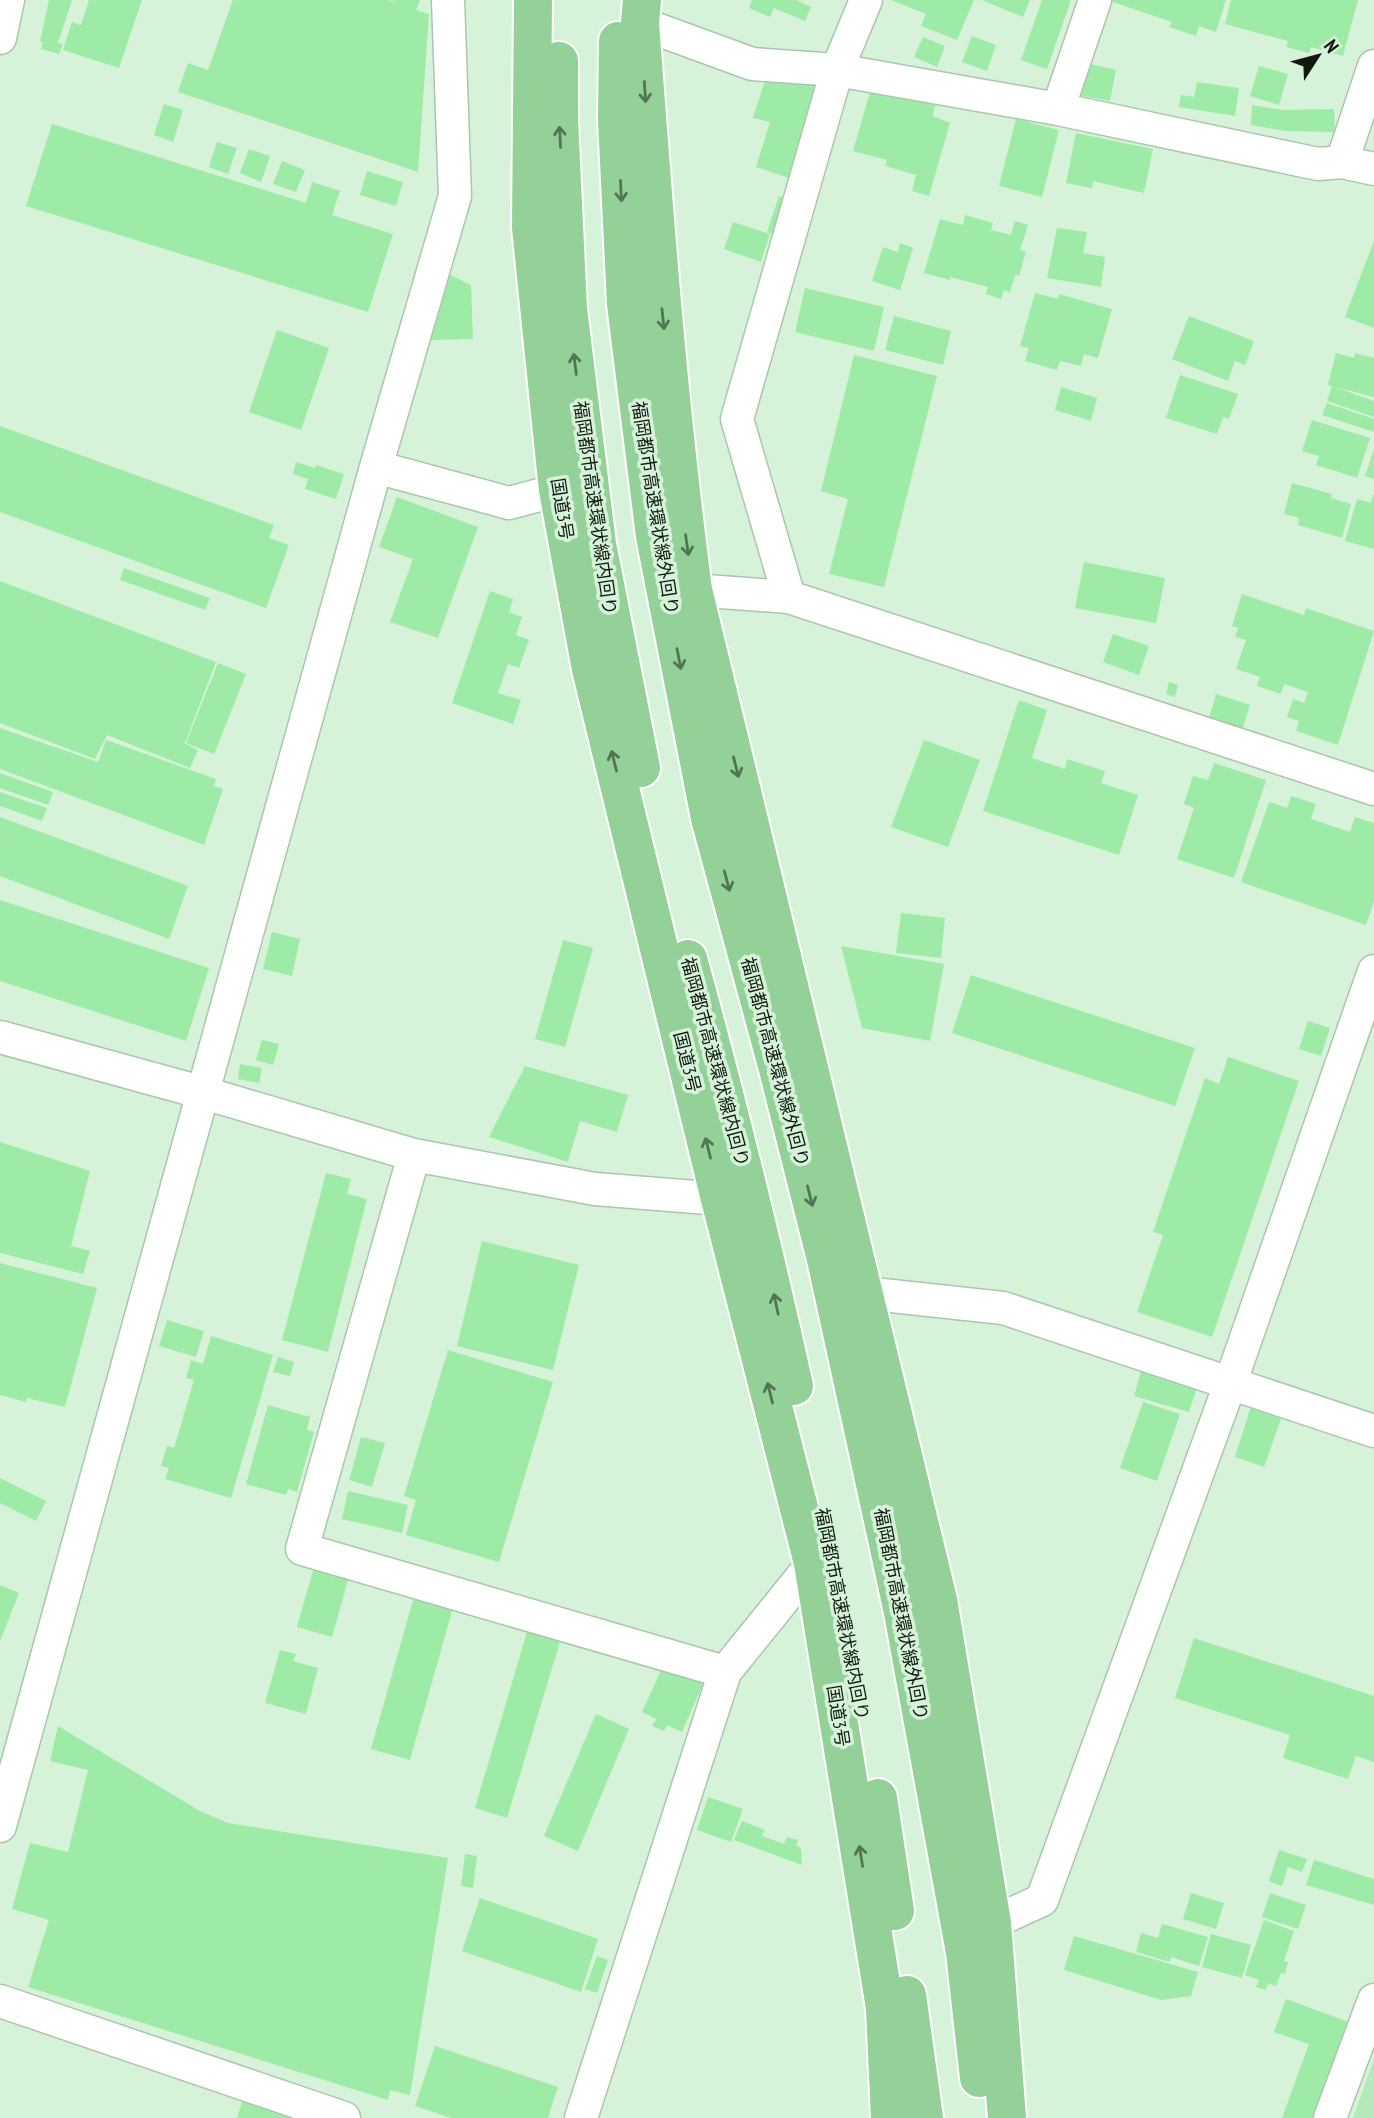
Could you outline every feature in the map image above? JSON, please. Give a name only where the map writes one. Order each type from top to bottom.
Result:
[{"type":"highway","name":"国道3号","points":[[533,0],[531,227],[558,490],[591,669],[720,1199],[813,1563],[885,2008],[892,2118]]},
{"type":"highway","name":"福岡都市高速環状線内回り","points":[[559,0],[559,120],[568,309],[597,544],[654,835],[722,1084],[775,1299],[848,1631],[888,1854],[923,2118]]},
{"type":"highway","points":[[633,8],[680,496],[693,590],[938,1600],[992,1923],[1007,2118]]},
{"type":"highway","name":"福岡都市高速環状線外回り","points":[[633,8],[617,119],[626,304],[655,536],[710,818],[826,1259],[903,1612],[965,1952],[984,2118]]},
{"type":"highway","points":[[888,1854],[892,2118]]},
{"type":"street","points":[[0,37],[8,0]]},
{"type":"street","points":[[0,1826],[376,467],[455,196],[448,0]]},
{"type":"street","points":[[789,597],[737,419],[837,70],[866,0]]},
{"type":"street","points":[[1058,109],[1096,0]]},
{"type":"street","points":[[633,8],[752,64],[837,70],[1058,109],[1318,164],[1342,162],[1374,169]]},
{"type":"street","points":[[1342,162],[1374,66]]},
{"type":"street","points":[[376,467],[509,503],[558,490]]},
{"type":"street","points":[[693,590],[789,597],[1374,789]]},
{"type":"street","points":[[992,1923],[1042,1900],[1230,1384],[1374,971]]},
{"type":"street","points":[[0,1037],[414,1155],[595,1189],[720,1199]]},
{"type":"street","points":[[414,1155],[302,1549],[725,1672]]},
{"type":"street","points":[[864,1293],[1003,1308],[1374,1432]]},
{"type":"street","points":[[581,2118],[725,1672],[813,1563]]},
{"type":"street","points":[[1331,2118],[1374,2000]]},
{"type":"street","points":[[0,2001],[344,2118]]},
{"type":"green space","points":[[1374,2059],[1374,2118],[1353,2118]]},
{"type":"building","points":[[49,0],[72,0],[58,43],[63,44],[59,54],[41,49],[43,42],[40,41]]},
{"type":"building","points":[[89,0],[142,0],[119,68],[63,50],[72,22],[81,25]]},
{"type":"building","points":[[233,0],[388,0],[398,3],[392,0],[420,0],[416,10],[429,14],[418,172],[178,92],[188,63],[208,70]]},
{"type":"building","points":[[752,0],[796,0],[811,7],[805,21],[774,8],[770,17],[749,8]]},
{"type":"building","points":[[891,0],[974,0],[957,40],[921,26],[926,14]]},
{"type":"building","points":[[982,0],[1030,0],[1023,17]]},
{"type":"building","points":[[1042,0],[1071,0],[1047,69],[1021,60]]},
{"type":"building","points":[[1107,0],[1226,0],[1216,32],[1199,26],[1196,36],[1169,27],[1172,22]]},
{"type":"building","points":[[1231,0],[1358,0],[1343,56],[1311,47],[1309,53],[1286,47],[1288,41],[1225,24]]},
{"type":"building","points":[[972,36],[996,45],[987,71],[962,62]]},
{"type":"building","points":[[923,37],[945,46],[937,67],[914,57]]},
{"type":"building","points":[[1082,62],[1116,70],[1110,101],[1072,94]]},
{"type":"building","points":[[1259,66],[1288,74],[1279,105],[1250,96]]},
{"type":"building","points":[[769,68],[823,80],[792,179],[756,167],[770,122],[753,118]]},
{"type":"building","points":[[1197,82],[1239,88],[1235,116],[1179,107],[1181,95],[1194,97]]},
{"type":"building","points":[[870,92],[935,105],[933,116],[950,123],[929,196],[912,191],[916,175],[885,166],[887,160],[853,151]]},
{"type":"building","points":[[164,104],[183,110],[173,142],[154,135]]},
{"type":"building","points":[[1252,105],[1283,110],[1334,109],[1335,132],[1285,131],[1251,125]]},
{"type":"building","points":[[1016,119],[1059,130],[1042,197],[999,186]]},
{"type":"building","points":[[52,124],[306,203],[312,182],[340,191],[332,215],[393,234],[368,312],[26,206]]},
{"type":"building","points":[[1076,133],[1153,149],[1144,193],[1093,181],[1092,188],[1066,183]]},
{"type":"building","points":[[217,142],[237,148],[228,174],[209,167]]},
{"type":"building","points":[[249,149],[270,156],[261,182],[240,173]]},
{"type":"building","points":[[282,161],[305,170],[296,192],[273,184]]},
{"type":"building","points":[[367,171],[403,182],[396,206],[360,195]]},
{"type":"building","points":[[779,196],[788,199],[775,235],[767,232]]},
{"type":"building","points":[[965,215],[993,223],[991,230],[1011,235],[1015,221],[1028,225],[1020,250],[1026,252],[1019,276],[1015,275],[1010,292],[1004,290],[1001,299],[986,294],[988,287],[924,273],[940,219],[963,225]]},
{"type":"building","points":[[733,222],[770,234],[761,262],[724,249]]},
{"type":"building","points":[[1057,228],[1087,232],[1083,253],[1105,257],[1101,287],[1047,278]]},
{"type":"building","points":[[1374,241],[1374,328],[1345,317]]},
{"type":"building","points":[[900,243],[913,248],[900,290],[872,281],[883,247],[898,252]]},
{"type":"building","points":[[450,275],[471,285],[473,339],[431,340]]},
{"type":"building","points":[[805,288],[884,307],[874,351],[795,332]]},
{"type":"building","points":[[1035,293],[1058,299],[1059,294],[1112,309],[1098,358],[1084,354],[1081,366],[1060,361],[1057,370],[1025,361],[1029,348],[1020,346]]},
{"type":"building","points":[[894,316],[951,331],[943,365],[885,350]]},
{"type":"building","points":[[1189,316],[1254,341],[1245,365],[1235,361],[1228,381],[1172,359]]},
{"type":"building","points":[[277,330],[329,348],[301,430],[249,412]]},
{"type":"building","points":[[1336,353],[1354,358],[1355,353],[1374,358],[1374,397],[1335,387],[1374,401],[1374,417],[1327,401],[1332,386],[1328,385]]},
{"type":"building","points":[[854,355],[937,376],[884,587],[829,574],[848,499],[821,491]]},
{"type":"building","points":[[1180,375],[1238,394],[1229,419],[1223,417],[1217,434],[1166,418]]},
{"type":"building","points":[[1061,387],[1097,398],[1091,421],[1055,410]]},
{"type":"building","points":[[1327,403],[1374,419],[1374,432],[1322,415]]},
{"type":"building","points":[[1312,420],[1370,438],[1357,478],[1316,465],[1319,456],[1302,451]]},
{"type":"building","points":[[0,426],[274,525],[269,538],[289,545],[266,608],[0,512]]},
{"type":"building","points":[[1374,449],[1374,479],[1365,476]]},
{"type":"building","points":[[296,462],[344,474],[336,499],[305,489],[308,479],[293,474]]},
{"type":"building","points":[[1292,483],[1332,494],[1331,498],[1351,504],[1342,538],[1298,525],[1299,518],[1284,514]]},
{"type":"building","points":[[1373,495],[1374,549],[1345,541],[1357,499],[1371,503]]},
{"type":"building","points":[[397,497],[478,527],[438,638],[390,622],[413,559],[379,547]]},
{"type":"building","points":[[1084,562],[1165,578],[1156,623],[1075,608]]},
{"type":"building","points":[[124,568],[210,598],[205,610],[120,580]]},
{"type":"building","points":[[0,581],[216,662],[185,743],[182,742],[198,750],[190,768],[107,735],[95,759],[0,723]]},
{"type":"building","points":[[490,591],[513,599],[509,612],[522,617],[516,635],[529,640],[519,668],[508,664],[498,693],[521,700],[513,724],[452,703]]},
{"type":"building","points":[[1242,594],[1304,615],[1306,608],[1374,631],[1338,745],[1296,731],[1299,721],[1287,717],[1293,699],[1304,703],[1308,692],[1284,684],[1281,694],[1257,686],[1260,677],[1236,669],[1246,640],[1235,637],[1238,628],[1232,626]]},
{"type":"building","points":[[1113,634],[1149,646],[1139,675],[1103,662]]},
{"type":"building","points":[[218,663],[246,674],[214,754],[186,743]]},
{"type":"building","points":[[1169,682],[1178,685],[1175,697],[1166,694]]},
{"type":"building","points":[[1216,694],[1250,705],[1238,743],[1208,721]]},
{"type":"building","points":[[1019,700],[1047,710],[1032,758],[1065,769],[1067,759],[1105,771],[1101,783],[1138,795],[1119,855],[983,811]]},
{"type":"building","points":[[0,728],[98,762],[106,740],[216,779],[214,786],[223,789],[204,845],[0,769]]},
{"type":"building","points":[[924,740],[980,760],[948,847],[891,827]]},
{"type":"building","points":[[1214,763],[1266,780],[1234,878],[1177,859],[1194,808],[1184,804],[1193,776],[1208,780]]},
{"type":"building","points":[[0,773],[53,792],[48,805],[0,788]]},
{"type":"building","points":[[0,792],[47,808],[42,821],[0,806]]},
{"type":"building","points":[[1291,796],[1316,804],[1311,819],[1350,832],[1355,817],[1374,823],[1374,901],[1366,925],[1241,882],[1269,802],[1287,808]]},
{"type":"building","points":[[0,817],[188,886],[169,939],[0,876]]},
{"type":"building","points":[[0,900],[209,968],[186,1041],[0,981]]},
{"type":"building","points":[[901,913],[945,918],[941,958],[896,953]]},
{"type":"building","points":[[272,932],[300,939],[292,976],[263,969]]},
{"type":"building","points":[[563,940],[593,948],[565,1047],[535,1039]]},
{"type":"building","points":[[841,946],[944,964],[930,1041],[862,1028]]},
{"type":"building","points":[[971,975],[1195,1048],[1175,1106],[952,1033]]},
{"type":"building","points":[[1308,1021],[1330,1028],[1321,1056],[1299,1049]]},
{"type":"building","points":[[262,1040],[279,1044],[273,1065],[256,1060]]},
{"type":"building","points":[[1228,1057],[1299,1081],[1212,1337],[1137,1312],[1163,1235],[1153,1232],[1205,1078],[1219,1084]]},
{"type":"building","points":[[240,1064],[262,1068],[259,1083],[238,1079]]},
{"type":"building","points":[[525,1066],[628,1095],[617,1132],[580,1121],[568,1162],[489,1137]]},
{"type":"building","points":[[0,1142],[90,1171],[71,1246],[90,1251],[83,1274],[0,1253]]},
{"type":"building","points":[[326,1173],[351,1179],[347,1194],[367,1199],[328,1352],[282,1340]]},
{"type":"building","points":[[482,1241],[579,1265],[553,1370],[457,1346]]},
{"type":"building","points":[[0,1263],[97,1288],[65,1407],[27,1398],[26,1402],[0,1395]]},
{"type":"building","points":[[167,1320],[204,1331],[196,1357],[159,1346]]},
{"type":"building","points":[[211,1336],[273,1355],[231,1498],[165,1479],[169,1468],[161,1466],[167,1446],[174,1448],[194,1380],[186,1378],[191,1360],[203,1364]]},
{"type":"building","points":[[448,1350],[553,1382],[499,1562],[406,1535],[416,1500],[404,1496]]},
{"type":"building","points":[[278,1357],[294,1362],[290,1376],[273,1372]]},
{"type":"building","points":[[1141,1371],[1197,1388],[1189,1412],[1134,1396]]},
{"type":"building","points":[[1143,1402],[1180,1414],[1157,1481],[1120,1468]]},
{"type":"building","points":[[1252,1403],[1283,1413],[1264,1467],[1235,1457]]},
{"type":"building","points":[[268,1405],[310,1417],[307,1430],[314,1432],[297,1492],[288,1489],[286,1495],[246,1484]]},
{"type":"building","points":[[361,1437],[385,1443],[372,1487],[349,1480]]},
{"type":"building","points":[[0,1478],[46,1501],[36,1521],[0,1503]]},
{"type":"building","points":[[348,1491],[408,1505],[402,1533],[342,1519]]},
{"type":"building","points":[[317,1556],[352,1566],[332,1637],[297,1627]]},
{"type":"building","points":[[0,1585],[19,1593],[0,1641]]},
{"type":"building","points":[[417,1586],[456,1597],[410,1760],[371,1749]]},
{"type":"building","points":[[529,1625],[562,1635],[507,1818],[475,1808]]},
{"type":"building","points":[[1194,1638],[1374,1696],[1374,1762],[1356,1756],[1348,1779],[1283,1758],[1290,1735],[1175,1698]]},
{"type":"building","points":[[280,1650],[296,1654],[293,1661],[318,1668],[306,1714],[265,1703]]},
{"type":"building","points":[[667,1657],[707,1675],[682,1732],[667,1725],[664,1731],[652,1726],[656,1719],[642,1712]]},
{"type":"building","points":[[596,1714],[629,1729],[578,1851],[544,1836]]},
{"type":"building","points":[[58,1726],[200,1811],[228,1823],[448,1858],[410,2095],[390,2090],[388,2100],[28,1987],[49,1920],[12,1909],[30,1843],[68,1852],[88,1770],[50,1761]]},
{"type":"building","points":[[708,1797],[743,1809],[731,1842],[697,1830]]},
{"type":"building","points":[[742,1821],[765,1830],[762,1836],[784,1844],[787,1837],[798,1840],[796,1846],[801,1848],[802,1865],[734,1840]]},
{"type":"building","points":[[1279,1850],[1307,1859],[1302,1872],[1288,1867],[1282,1886],[1269,1881]]},
{"type":"building","points":[[465,1854],[477,1856],[473,1888],[461,1886]]},
{"type":"building","points":[[1314,1860],[1374,1879],[1374,1905],[1306,1885]]},
{"type":"building","points":[[1191,1893],[1224,1903],[1216,1929],[1183,1919]]},
{"type":"building","points":[[1270,1893],[1306,1905],[1298,1929],[1262,1917]]},
{"type":"building","points":[[480,1898],[598,1939],[581,1992],[462,1951]]},
{"type":"building","points":[[1264,1920],[1294,1931],[1284,1961],[1288,1962],[1285,1974],[1281,1973],[1276,1986],[1268,1983],[1266,1990],[1256,1987],[1259,1980],[1245,1975]]},
{"type":"building","points":[[1162,1924],[1208,1937],[1199,1966],[1171,1957],[1170,1962],[1136,1952],[1141,1933],[1158,1938]]},
{"type":"building","points":[[1211,1934],[1251,1945],[1242,1978],[1202,1967]]},
{"type":"building","points":[[1074,1936],[1198,1972],[1191,1996],[1161,2000],[1064,1970]]},
{"type":"building","points":[[597,1956],[608,1960],[597,1993],[585,1989]]},
{"type":"building","points":[[1286,1999],[1354,2024],[1320,2118],[1282,2118],[1309,2044],[1274,2032]]},
{"type":"building","points":[[435,2046],[558,2087],[548,2118],[451,2118],[415,2106]]},
{"type":"building","points":[[243,2099],[302,2118],[237,2118]]}]
